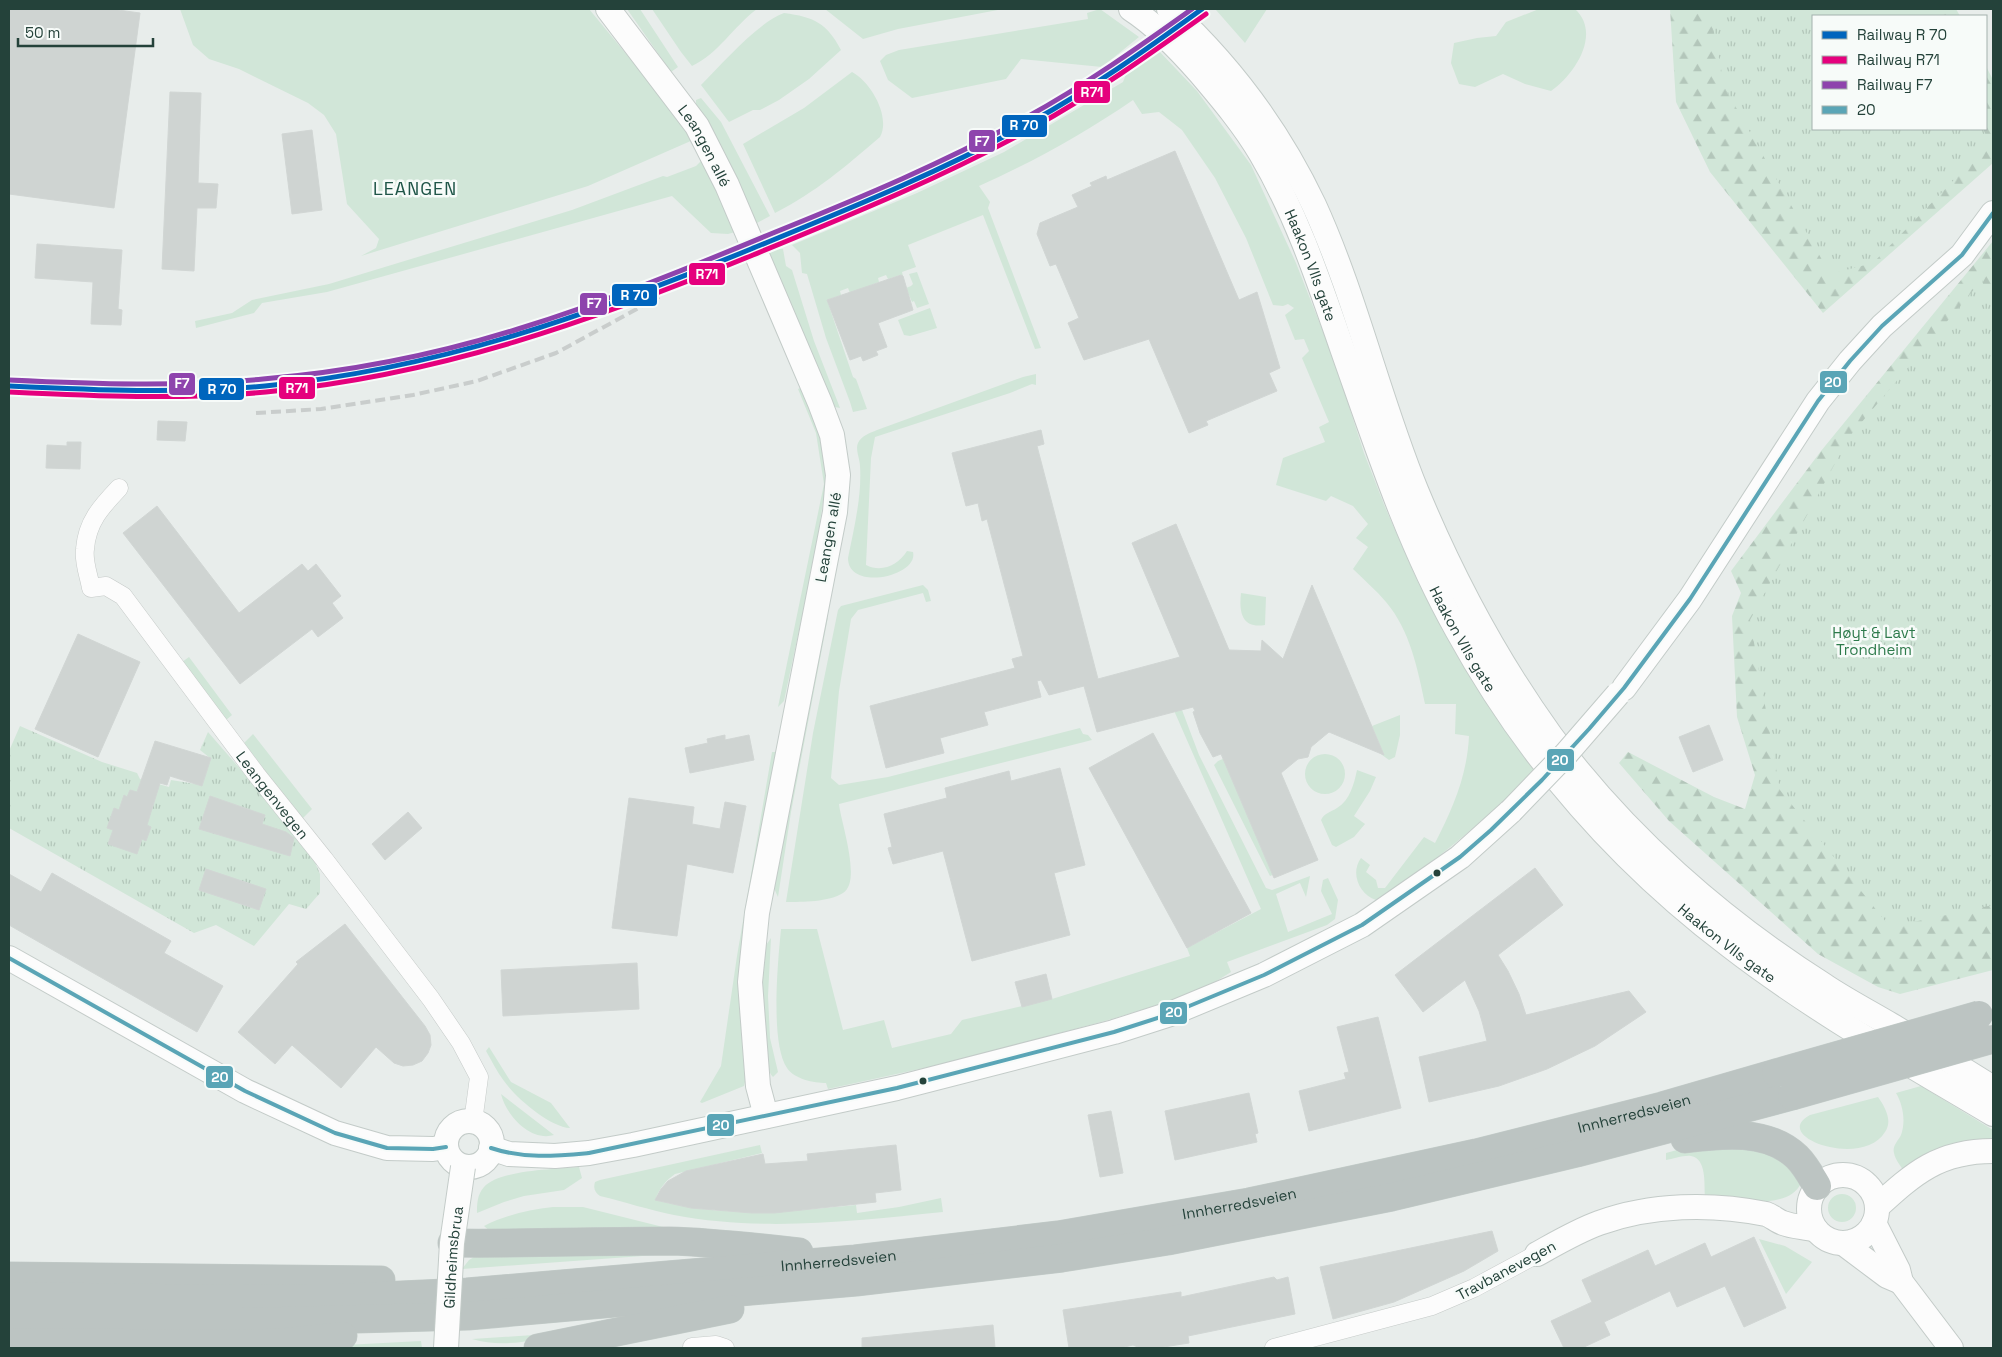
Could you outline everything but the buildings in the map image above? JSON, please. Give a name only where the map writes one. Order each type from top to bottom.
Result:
[{"type":"highway","name":"Innherredsveien","points":[[856,1271],[1250,1202],[1476,1153],[1662,1106],[1986,1013]]},
{"type":"highway","name":"Innherredsveien","points":[[468,1304],[856,1271],[1062,1258],[1168,1241],[1392,1197],[1577,1153],[1792,1096],[1993,1039]]},
{"type":"highway","points":[[1577,1153],[1723,1134],[1743,1136],[1774,1143],[1798,1158],[1814,1193]]},
{"type":"highway","points":[[452,1243],[670,1242],[748,1246],[856,1271]]},
{"type":"highway","points":[[538,1348],[856,1271]]},
{"type":"highway","points":[[9,1276],[391,1280],[468,1304]]},
{"type":"highway","points":[[9,1296],[335,1298],[468,1304]]},
{"type":"highway","points":[[9,1322],[251,1322],[468,1304]]},
{"type":"highway","points":[[9,1342],[243,1344],[286,1342],[337,1337],[468,1304]]},
{"type":"street","name":"Leangen allé","points":[[608,9],[697,126],[727,185],[820,402],[832,435],[838,475],[835,512],[757,913],[750,982],[758,1086],[766,1116]]},
{"type":"street","name":"Haakon VIIs gate","points":[[1131,9],[1183,54],[1224,100],[1260,154],[1293,216],[1315,268],[1393,492],[1423,564],[1456,630],[1492,690],[1535,752],[1580,807],[1624,854],[1677,903],[1731,947],[1808,1002],[1871,1042],[1993,1114]]},
{"type":"street","name":"Haakon VIIs gate","points":[[1169,9],[1202,40],[1244,89],[1282,145],[1314,206],[1337,262],[1415,487],[1444,554],[1475,616],[1511,677],[1552,737],[1596,792],[1641,840],[1692,887],[1746,930],[1824,986],[1993,1088]]},
{"type":"street","points":[[491,1148],[525,1156],[589,1153],[897,1088],[1114,1032],[1170,1014],[1264,975],[1362,925],[1460,857],[1511,811],[1566,754],[1621,691],[1690,599],[1818,400],[1882,326],[1962,255],[1993,213]]},
{"type":"street","name":"Leangenvegen","points":[[119,488],[97,510],[91,524],[84,550],[91,588],[106,586],[123,596],[251,767],[431,999],[461,1043],[479,1078],[473,1122]]},
{"type":"street","points":[[9,958],[229,1083],[336,1133],[387,1148],[433,1149],[446,1147]]},
{"type":"street","points":[[473,1122],[485,1128],[491,1141],[491,1148],[481,1164],[463,1167],[452,1160],[446,1147],[449,1134],[453,1128],[459,1124],[473,1122]]},
{"type":"street","points":[[1843,1243],[1860,1238],[1868,1232],[1875,1215],[1904,1182],[1926,1167],[1959,1154],[1993,1151]]},
{"type":"street","name":"Gildheimsbrua","points":[[446,1348],[452,1243],[463,1167]]},
{"type":"street","points":[[1768,1215],[1814,1193],[1832,1177],[1850,1176],[1866,1184],[1875,1199],[1875,1215],[1898,1270],[1901,1282],[1951,1348]]},
{"type":"street","points":[[1814,1193],[1809,1215],[1816,1230],[1828,1240],[1843,1243],[1887,1276],[1901,1282]]},
{"type":"street","name":"Travbanevegen","points":[[1274,1348],[1432,1306],[1474,1288],[1599,1223],[1629,1214],[1658,1209],[1696,1207],[1768,1215],[1782,1223],[1816,1230]]},
{"type":"street","points":[[692,1346],[716,1345],[725,1348]]},
{"type":"green space","points":[[180,9],[589,9],[670,107],[693,140],[588,186],[361,256],[376,248],[379,239],[347,204],[336,134],[324,115],[308,103],[239,69],[209,59],[193,45]]},
{"type":"green space","points":[[627,9],[640,9],[678,67],[671,72]]},
{"type":"green space","points":[[652,9],[757,9],[718,47],[692,66]]},
{"type":"green space","points":[[825,9],[1003,9],[898,29],[863,39]]},
{"type":"green space","points":[[1100,9],[1139,37],[1102,67],[1021,59],[1006,79],[912,98],[888,80],[880,61],[886,55],[899,50],[1088,19],[1087,13]]},
{"type":"green space","points":[[1267,9],[1245,43],[1216,10]]},
{"type":"green space","points":[[1539,9],[1575,9],[1583,19],[1586,30],[1582,53],[1576,65],[1560,84],[1551,91],[1525,84],[1503,74],[1475,87],[1459,84],[1451,63],[1454,43],[1496,36],[1506,22]]},
{"type":"green space","points":[[1670,9],[1956,9],[1959,15],[1812,15],[1812,130],[1987,130],[1987,68],[1993,80],[1993,163],[1823,313],[1710,172],[1676,102]]},
{"type":"green space","points":[[1709,9],[1923,9],[1926,15],[1812,15],[1812,130],[1984,130],[1990,143],[1873,263],[1830,274],[1725,88]]},
{"type":"green space","points":[[784,13],[812,19],[819,23],[830,33],[841,50],[809,79],[779,100],[760,110],[753,110],[729,122],[701,85],[752,34]]},
{"type":"green space","points":[[1159,51],[1197,91],[1251,165],[1296,263],[1333,357],[1364,453],[1417,580],[1450,643],[1489,706],[1535,771],[1459,840],[1376,900],[1365,893],[1358,882],[1356,870],[1361,858],[1370,865],[1366,872],[1376,880],[1378,888],[1385,888],[1424,837],[1435,843],[1458,791],[1468,751],[1469,736],[1455,734],[1456,704],[1425,704],[1416,664],[1401,625],[1386,602],[1353,569],[1368,547],[1356,538],[1368,524],[1353,506],[1331,496],[1326,501],[1276,485],[1283,458],[1325,442],[1319,427],[1329,422],[1302,358],[1309,351],[1304,339],[1295,340],[1285,315],[1294,308],[1288,304],[1283,306],[1273,305],[1246,238],[1215,178],[1182,130],[1159,112],[1142,114],[1133,100],[1058,146],[979,186],[990,202],[988,208],[1041,348],[1035,349],[983,215],[908,245],[916,267],[902,272],[903,276],[900,275],[888,279],[886,275],[878,278],[879,282],[850,293],[848,288],[840,291],[841,295],[827,300],[853,377],[856,379],[867,409],[853,412],[826,338],[807,274],[802,273],[800,253],[792,245],[917,193],[1004,152],[1123,82],[1126,74]]},
{"type":"green space","points":[[852,72],[866,84],[881,110],[883,129],[880,137],[817,188],[775,213],[743,144],[804,108]]},
{"type":"green space","points":[[701,98],[721,122],[770,216],[755,224],[696,106],[696,100]]},
{"type":"green space","points":[[702,160],[739,231],[728,234],[711,233],[672,196],[327,292],[262,303],[254,313],[196,328],[195,321],[232,313],[252,300],[329,284],[572,210],[663,176],[667,177],[696,166]]},
{"type":"green space","name":"Høyt & Lavt Trondheim","points":[[1993,241],[1993,970],[1900,994],[1878,987],[1818,954],[1669,821],[1619,763],[1628,752],[1714,797],[1745,809],[1755,775],[1737,717],[1732,616],[1741,593],[1731,571],[1821,451]]},
{"type":"green space","points":[[776,248],[783,249],[786,266],[792,270],[814,341],[840,408],[830,406],[766,254]]},
{"type":"green space","points":[[917,272],[929,304],[917,308],[906,288],[913,284],[909,274]]},
{"type":"green space","name":"Høyt & Lavt Trondheim","points":[[1982,280],[1993,313],[1993,905],[1890,927],[1780,790],[1750,620],[1850,436]]},
{"type":"green space","points":[[930,308],[937,328],[910,336],[904,335],[898,320]]},
{"type":"green space","points":[[1036,374],[1036,385],[1032,384],[875,437],[871,458],[866,565],[884,568],[894,564],[907,551],[913,552],[912,561],[905,568],[883,577],[859,575],[851,568],[848,558],[859,500],[860,466],[857,448],[861,438],[877,430]]},
{"type":"green space","points":[[804,386],[823,444],[826,482],[815,555],[784,701],[778,707],[824,484],[816,433],[798,389]]},
{"type":"green space","points":[[923,585],[928,590],[931,601],[926,602],[923,593],[858,610],[851,619],[839,691],[831,778],[839,785],[888,777],[1080,728],[1083,734],[1088,735],[1092,740],[839,804],[851,865],[851,877],[848,887],[843,893],[830,898],[815,901],[786,902],[813,733],[838,610],[841,606]]},
{"type":"green space","points":[[1241,593],[1266,597],[1265,625],[1257,626],[1251,624],[1243,617],[1241,612]]},
{"type":"green space","points":[[828,617],[791,812],[778,897],[772,884],[822,624]]},
{"type":"green space","points":[[189,657],[232,715],[226,720],[182,662]]},
{"type":"green space","points":[[1179,702],[1199,755],[1266,888],[1272,890],[1310,876],[1306,897],[1300,883],[1276,894],[1288,932],[1332,914],[1321,891],[1323,880],[1328,878],[1338,900],[1335,919],[1327,925],[1227,962],[1231,972],[1199,992],[1112,1019],[956,1061],[828,1089],[826,1083],[805,1080],[790,1072],[782,1056],[778,1040],[776,1001],[781,929],[817,929],[843,1030],[884,1020],[892,1048],[951,1034],[962,1020],[1052,999],[1190,956],[1187,948],[1261,909],[1172,706]]},
{"type":"green space","points":[[1400,715],[1400,735],[1395,757],[1389,760],[1378,752],[1382,750],[1372,726]]},
{"type":"green space","points":[[20,726],[102,762],[137,773],[140,779],[169,787],[171,780],[202,785],[210,758],[200,750],[208,732],[309,848],[320,874],[320,893],[306,909],[289,904],[254,946],[216,925],[194,933],[9,828],[9,751]]},
{"type":"green space","points":[[253,734],[312,809],[302,819],[244,743]]},
{"type":"green space","points":[[772,752],[776,752],[758,852],[740,999],[742,1041],[747,1074],[744,1086],[702,1103],[700,1102],[721,1066],[737,956]]},
{"type":"green space","points":[[1325,754],[1339,760],[1345,774],[1339,788],[1325,794],[1311,788],[1305,774],[1311,760]]},
{"type":"green space","points":[[1225,758],[1275,874],[1270,876],[1214,765]]},
{"type":"green space","points":[[1357,770],[1376,777],[1370,791],[1354,816],[1365,824],[1354,837],[1336,847],[1332,845],[1321,820],[1326,814],[1345,801],[1353,786]]},
{"type":"green space","points":[[771,938],[768,996],[770,1038],[778,1072],[773,1077],[768,1067],[765,1053],[762,1016],[764,948]]},
{"type":"green space","points":[[489,1047],[511,1082],[551,1103],[570,1128],[553,1123],[543,1117],[509,1088],[486,1051]]},
{"type":"green space","points":[[1921,1086],[1993,1130],[1993,1142],[1903,1170],[1895,1157],[1894,1150],[1901,1135],[1903,1124],[1902,1108],[1896,1093]]},
{"type":"green space","points":[[501,1094],[554,1135],[536,1134],[520,1125],[508,1110]]},
{"type":"green space","points":[[1878,1097],[1885,1110],[1888,1123],[1885,1132],[1874,1143],[1858,1148],[1841,1149],[1824,1146],[1810,1140],[1801,1132],[1801,1124],[1810,1115]]},
{"type":"green space","points":[[1743,1143],[1784,1158],[1801,1183],[1794,1192],[1784,1198],[1758,1202],[1705,1196],[1704,1173],[1700,1162],[1696,1158],[1688,1156],[1666,1160],[1666,1153],[1692,1146]]},
{"type":"green space","points":[[760,1145],[762,1153],[675,1174],[663,1185],[655,1200],[706,1209],[755,1212],[856,1205],[857,1213],[941,1198],[943,1212],[809,1223],[741,1223],[665,1213],[600,1196],[594,1188],[595,1182],[600,1180]]},
{"type":"green space","points":[[579,1167],[582,1178],[564,1190],[524,1196],[477,1213],[480,1193],[491,1181],[528,1171]]},
{"type":"green space","points":[[1842,1194],[1852,1198],[1856,1208],[1852,1218],[1842,1222],[1832,1218],[1828,1208],[1832,1198]]},
{"type":"green space","points":[[553,1207],[583,1207],[671,1229],[492,1233],[484,1226],[517,1214]]},
{"type":"green space","points":[[1759,1239],[1785,1246],[1812,1262],[1786,1294]]},
{"type":"green space","points":[[479,1254],[670,1254],[462,1269],[469,1260]]},
{"type":"green space","points":[[563,1333],[529,1341],[507,1343],[484,1342],[472,1339]]},
{"type":"green space","points":[[421,1341],[422,1348],[288,1348]]},
{"type":"railway","points":[[256,413],[321,409],[413,395],[477,381],[556,353],[659,297]]},
{"type":"transit line","points":[[9,386],[169,391],[265,386],[329,378],[392,367],[453,353],[513,336],[632,296],[691,273],[858,205],[928,174],[1031,122],[1075,96],[1140,54],[1202,9]]},
{"type":"transit line","name":"20","points":[[491,1148],[528,1155],[552,1156],[589,1153],[897,1088],[1114,1032],[1170,1014],[1264,975],[1362,925],[1460,857],[1491,830],[1542,780],[1589,729],[1624,688],[1690,599],[1818,401],[1850,361],[1882,326],[1962,255],[1993,213]]},
{"type":"transit line","name":"20","points":[[9,958],[245,1091],[335,1133],[387,1148],[433,1149],[446,1147]]},
{"type":"rail line","name":"F7","points":[[9,380],[105,384],[168,384],[231,382],[295,376],[392,361],[455,347],[518,329],[583,308],[678,272],[934,164],[1027,117],[1070,92],[1192,9]]},
{"type":"rail line","name":"R71","points":[[9,392],[169,397],[266,392],[331,384],[393,373],[455,359],[515,342],[634,302],[693,279],[824,226],[965,163],[1034,127],[1078,101],[1122,73],[1206,14]]},
{"type":"district","name":"LEANGEN","points":[[415,188]]}]
